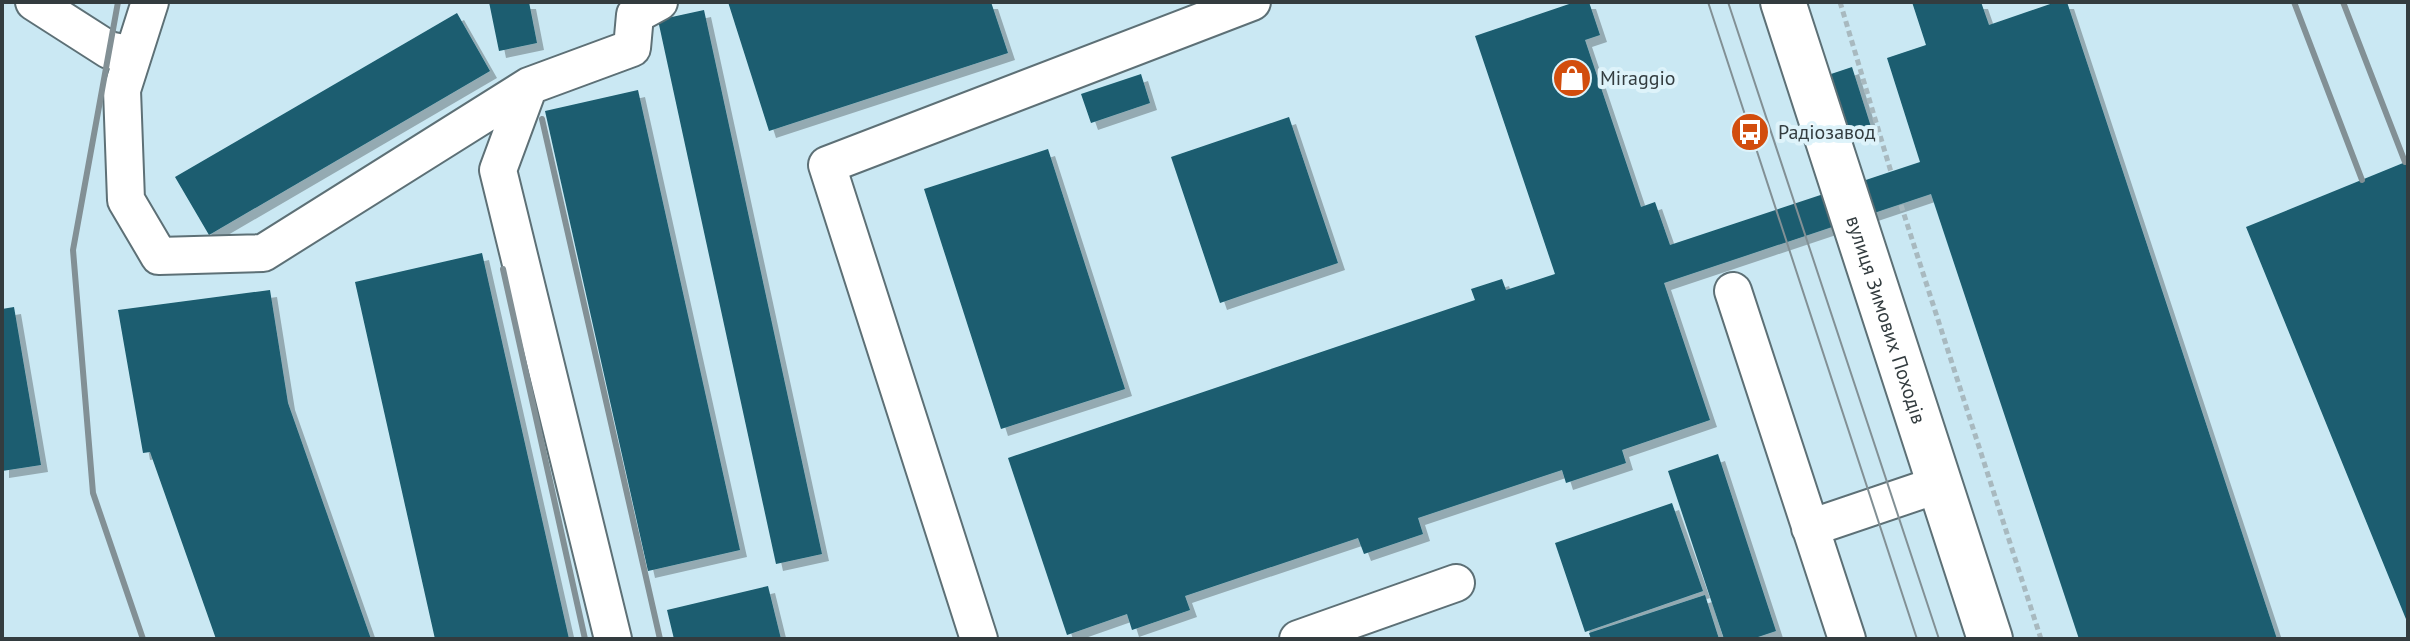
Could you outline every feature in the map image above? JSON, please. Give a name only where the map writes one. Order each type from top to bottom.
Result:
[{"type":"main road","name":"вулиця Зимових Походів","points":[[1783,2],[1990,639]]},
{"type":"lane","points":[[34,2],[109,50],[133,55]]},
{"type":"lane","points":[[150,2],[122,90],[126,200],[159,256],[263,253],[529,86],[632,48],[635,15],[659,2]]},
{"type":"lane","points":[[979,639],[827,165],[1252,2]]},
{"type":"lane","points":[[529,86],[498,170],[613,639]]},
{"type":"lane","points":[[1733,291],[1847,639]]},
{"type":"lane","points":[[1810,528],[1940,484]]},
{"type":"lane","points":[[1298,639],[1456,583]]},
{"type":"path","points":[[1840,2],[1891,172]]},
{"type":"path","points":[[1901,205],[2041,639]]},
{"type":"shaded area","points":[[2,2],[2408,2],[2408,639],[2,639]]},
{"type":"building","points":[[489,2],[529,2],[537,43],[499,51]]},
{"type":"building","points":[[728,2],[991,2],[1008,53],[769,131]]},
{"type":"building","points":[[1575,2],[1589,2],[1600,35],[1585,40],[1641,207],[1655,202],[1670,245],[1920,162],[1887,58],[1926,45],[1912,2],[1981,2],[1989,25],[2056,2],[2067,2],[2277,639],[2079,639],[1931,194],[1664,283],[1710,420],[1622,450],[1626,463],[1566,483],[1562,470],[1418,518],[1423,534],[1364,554],[1358,538],[1185,596],[1190,610],[1132,630],[1127,614],[1067,635],[1008,458],[1475,300],[1471,289],[1502,279],[1506,290],[1555,274],[1475,36]]},
{"type":"building","points":[[704,10],[822,554],[776,564],[658,20]]},
{"type":"building","points":[[457,13],[490,71],[209,235],[175,177]]},
{"type":"building","points":[[1852,67],[1872,130],[1851,136],[1831,74]]},
{"type":"building","points":[[1141,74],[1150,103],[1091,123],[1081,94]]},
{"type":"building","points":[[638,90],[740,550],[648,571],[545,111]]},
{"type":"building","points":[[1289,117],[1338,263],[1220,303],[1171,157]]},
{"type":"building","points":[[1048,149],[1125,389],[1001,429],[924,189]]},
{"type":"building","points":[[2408,161],[2408,624],[2246,227]]},
{"type":"building","points":[[482,253],[569,639],[435,639],[355,282]]},
{"type":"building","points":[[270,290],[288,403],[371,639],[216,639],[150,452],[143,453],[118,310]]},
{"type":"building","points":[[14,307],[41,465],[2,471],[2,309]]},
{"type":"building","points":[[1718,454],[1776,631],[1752,639],[1724,639],[1668,471]]},
{"type":"building","points":[[1672,503],[1703,591],[1585,632],[1555,543]]},
{"type":"building","points":[[768,586],[781,639],[674,639],[667,610]]},
{"type":"building","points":[[1705,595],[1719,639],[1591,639],[1589,633]]},
{"type":"tram line","points":[[1708,2],[1917,639]]},
{"type":"tram line","points":[[1728,2],[1939,639]]},
{"type":"railway","points":[[118,2],[73,250],[93,493],[143,639]]},
{"type":"railway","points":[[2294,2],[2362,180]]},
{"type":"railway","points":[[2343,2],[2405,162]]},
{"type":"railway","points":[[542,119],[660,639]]},
{"type":"railway","points":[[503,269],[585,639]]},
{"type":"place","name":"Miraggio","points":[[1572,78]]},
{"type":"place","name":"Радіозавод","points":[[1750,132]]}]
